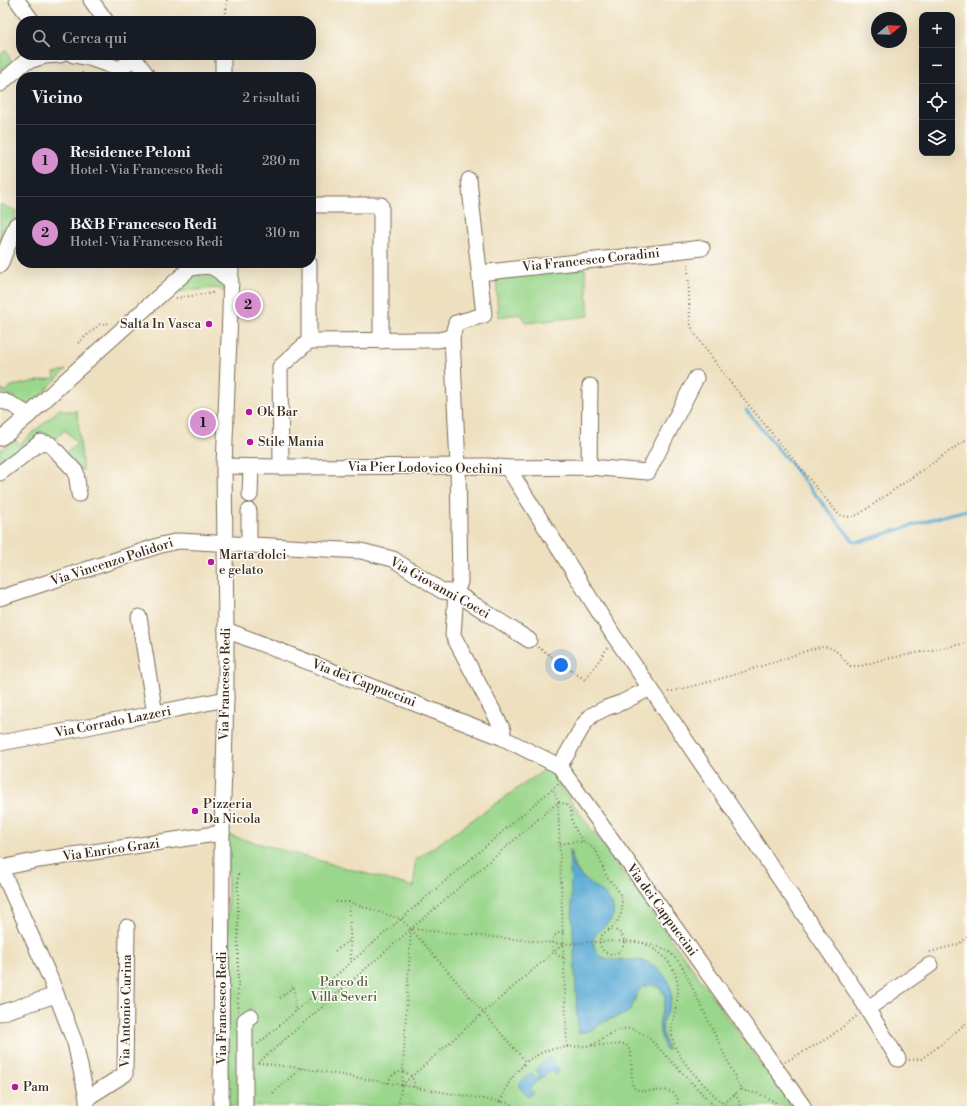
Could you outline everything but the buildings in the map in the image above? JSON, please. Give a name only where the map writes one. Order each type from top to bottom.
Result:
[{"type":"street","points":[[17,0],[28,16]]},
{"type":"street","points":[[91,0],[102,16]]},
{"type":"street","points":[[0,84],[25,62],[32,60]]},
{"type":"street","points":[[105,60],[120,69],[129,60]]},
{"type":"street","points":[[105,60],[111,72]]},
{"type":"street","points":[[136,60],[144,72]]},
{"type":"street","points":[[223,60],[223,72]]},
{"type":"street","points":[[469,180],[484,315],[456,323],[452,337],[458,466],[460,582],[456,593],[453,635],[503,730],[501,737]]},
{"type":"street","points":[[316,205],[381,205],[381,341]]},
{"type":"street","points":[[0,265],[16,225]]},
{"type":"street","name":"Via Francesco Coradini","points":[[480,273],[692,254]]},
{"type":"street","points":[[0,438],[8,434],[29,416],[67,379],[189,268]]},
{"type":"street","points":[[214,268],[219,270],[231,285]]},
{"type":"street","name":"Via Francesco Redi","points":[[221,1106],[222,833],[226,699],[226,543],[224,466],[231,268]]},
{"type":"street","points":[[309,268],[309,341]]},
{"type":"street","points":[[281,467],[280,367],[309,341],[438,340],[452,337]]},
{"type":"street","points":[[508,468],[589,467],[648,472],[696,378]]},
{"type":"street","points":[[589,467],[590,386]]},
{"type":"street","points":[[0,400],[11,404],[29,416]]},
{"type":"street","points":[[0,473],[42,442],[50,444],[76,472],[79,494]]},
{"type":"street","name":"Via Pier Lodovico Occhini","points":[[224,466],[488,466],[508,468],[614,636],[653,691],[868,1009],[898,1059]]},
{"type":"street","points":[[250,495],[251,466]]},
{"type":"street","points":[[249,511],[249,545]]},
{"type":"street","name":"Via Vincenzo Polidori","points":[[0,598],[161,545],[179,541],[226,543]]},
{"type":"street","name":"Via Giovanni Cocci","points":[[226,543],[361,551],[393,559],[442,590],[456,593],[529,640]]},
{"type":"street","points":[[139,617],[155,714]]},
{"type":"street","name":"Via dei Cappuccini","points":[[226,630],[501,737],[563,771],[803,1106]]},
{"type":"street","points":[[563,771],[567,754],[584,724],[592,715],[606,708],[653,691]]},
{"type":"street","name":"Via Corrado Lazzeri","points":[[0,743],[226,699]]},
{"type":"street","name":"Via Enrico Grazi","points":[[0,867],[222,833]]},
{"type":"street","name":"Via Antonio Curina","points":[[0,867],[75,1042],[87,1102],[125,1074],[127,927]]},
{"type":"street","points":[[868,1009],[930,965]]},
{"type":"street","points":[[0,1013],[56,995]]},
{"type":"street","points":[[244,1015],[245,1106]]},
{"type":"path","points":[[225,16],[227,0]]},
{"type":"path","points":[[692,254],[690,322],[694,333],[726,377],[839,515],[847,517],[858,515],[967,439]]},
{"type":"path","points":[[78,343],[100,324],[113,322]]},
{"type":"path","points":[[529,640],[584,680],[598,662],[614,636]]},
{"type":"path","points":[[653,691],[686,688],[812,649],[827,646],[836,650],[850,666],[861,666],[881,660],[967,643]]},
{"type":"path","points":[[244,1055],[553,789],[563,771]]},
{"type":"path","points":[[553,789],[558,802],[567,1047]]},
{"type":"path","points":[[558,802],[569,807],[576,831],[585,843],[596,850],[607,878],[616,888],[621,899],[622,914],[616,924],[603,934],[600,938],[601,947],[605,952],[615,954],[620,951],[624,941],[619,932],[613,930],[607,931]]},
{"type":"path","points":[[512,1106],[510,1103],[301,1068],[258,1063],[558,802]]},
{"type":"path","points":[[560,844],[579,842],[585,843]]},
{"type":"path","points":[[238,872],[244,1015]]},
{"type":"path","points":[[336,902],[349,902],[401,919],[526,1062]]},
{"type":"path","points":[[349,902],[351,962]]},
{"type":"path","points":[[411,929],[563,944],[624,941],[650,943],[660,947],[669,952],[683,968],[741,1089],[746,1092],[764,1096],[776,1102],[779,1106]]},
{"type":"path","points":[[398,1106],[402,1085],[411,929]]},
{"type":"path","points":[[562,932],[558,932],[556,934],[552,943],[554,952],[560,957],[564,957]]},
{"type":"path","points":[[335,951],[350,940]]},
{"type":"path","points":[[640,942],[656,950],[669,962],[677,979],[677,1002],[671,1031],[676,1050],[686,1065],[722,1105],[741,1089]]},
{"type":"path","points":[[402,1085],[563,944]]},
{"type":"path","points":[[280,998],[294,986],[295,1012]]},
{"type":"path","points":[[898,1059],[921,1059],[943,1043],[967,1022]]},
{"type":"path","points":[[590,1046],[623,1028],[642,1032],[714,1106]]},
{"type":"path","points":[[501,1102],[511,1078],[526,1062],[539,1053],[567,1047],[624,1044],[631,1052],[633,1087],[640,1091],[670,1090],[675,1093],[678,1098],[677,1106]]},
{"type":"path","points":[[273,1093],[301,1068]]},
{"type":"path","points":[[388,1083],[389,1078],[393,1074],[402,1072],[411,1076],[414,1081],[414,1087]]},
{"type":"path","points":[[735,1094],[741,1106]]},
{"type":"green space","points":[[6,50],[11,61],[0,71],[0,55]]},
{"type":"green space","points":[[0,204],[16,211],[16,214],[0,258]]},
{"type":"green space","points":[[585,268],[589,316],[527,323],[521,314],[498,317],[496,278]]},
{"type":"green space","points":[[194,272],[213,272],[225,288],[224,292],[216,288],[176,292],[174,289]]},
{"type":"green space","points":[[66,370],[30,406],[13,403],[15,397],[0,392],[0,389],[7,391],[11,386],[55,378],[54,373]]},
{"type":"green space","points":[[61,408],[64,411],[77,411],[83,470],[79,470],[65,454],[77,443],[65,430],[52,441],[44,433],[0,467],[0,450],[15,439],[20,444]]},
{"type":"green space","name":"Parco di Villa Severi","points":[[547,768],[792,1106],[227,1106],[228,835],[414,887],[415,860]],"holes":[[[571,852],[573,862],[577,870],[611,920],[595,934],[595,949],[604,958],[646,962],[656,968],[667,979],[670,985],[671,1000],[663,1020],[662,1027],[664,1039],[668,1049],[661,1037],[660,1032],[665,997],[663,991],[653,985],[647,985],[641,988],[633,1003],[619,1016],[606,1021],[591,1030],[578,1033]]]},
{"type":"water","points":[[569,849],[573,865],[578,872],[583,878],[608,898],[613,908],[611,920],[598,932],[595,937],[593,942],[595,949],[604,958],[647,962],[663,973],[667,979],[671,991],[671,1000],[663,1020],[662,1031],[668,1050],[666,1050],[662,1041],[659,1027],[660,1017],[665,1003],[664,992],[657,986],[653,985],[648,985],[640,989],[637,993],[632,1008],[626,1013],[606,1021],[591,1030],[578,1033]]},
{"type":"water","points":[[549,1057],[560,1071],[556,1075],[552,1070],[540,1078],[530,1089],[534,1093],[528,1097],[518,1085],[531,1073],[536,1079],[540,1075],[535,1070]]},
{"type":"waterway","points":[[746,410],[854,542],[862,541],[967,510]]},
{"type":"place","name":"B&B Francesco Redi","points":[[248,305]]},
{"type":"place","name":"Salta In Vasca","points":[[209,324]]},
{"type":"place","name":"Ok Bar","points":[[249,412]]},
{"type":"place","name":"Residence Peloni","points":[[203,423]]},
{"type":"place","name":"Stile Mania","points":[[250,442]]},
{"type":"place","name":"Marta dolci e gelato","points":[[211,562]]},
{"type":"place","name":"Pizzeria Da Nicola","points":[[195,811]]},
{"type":"place","name":"Pam","points":[[15,1087]]}]
